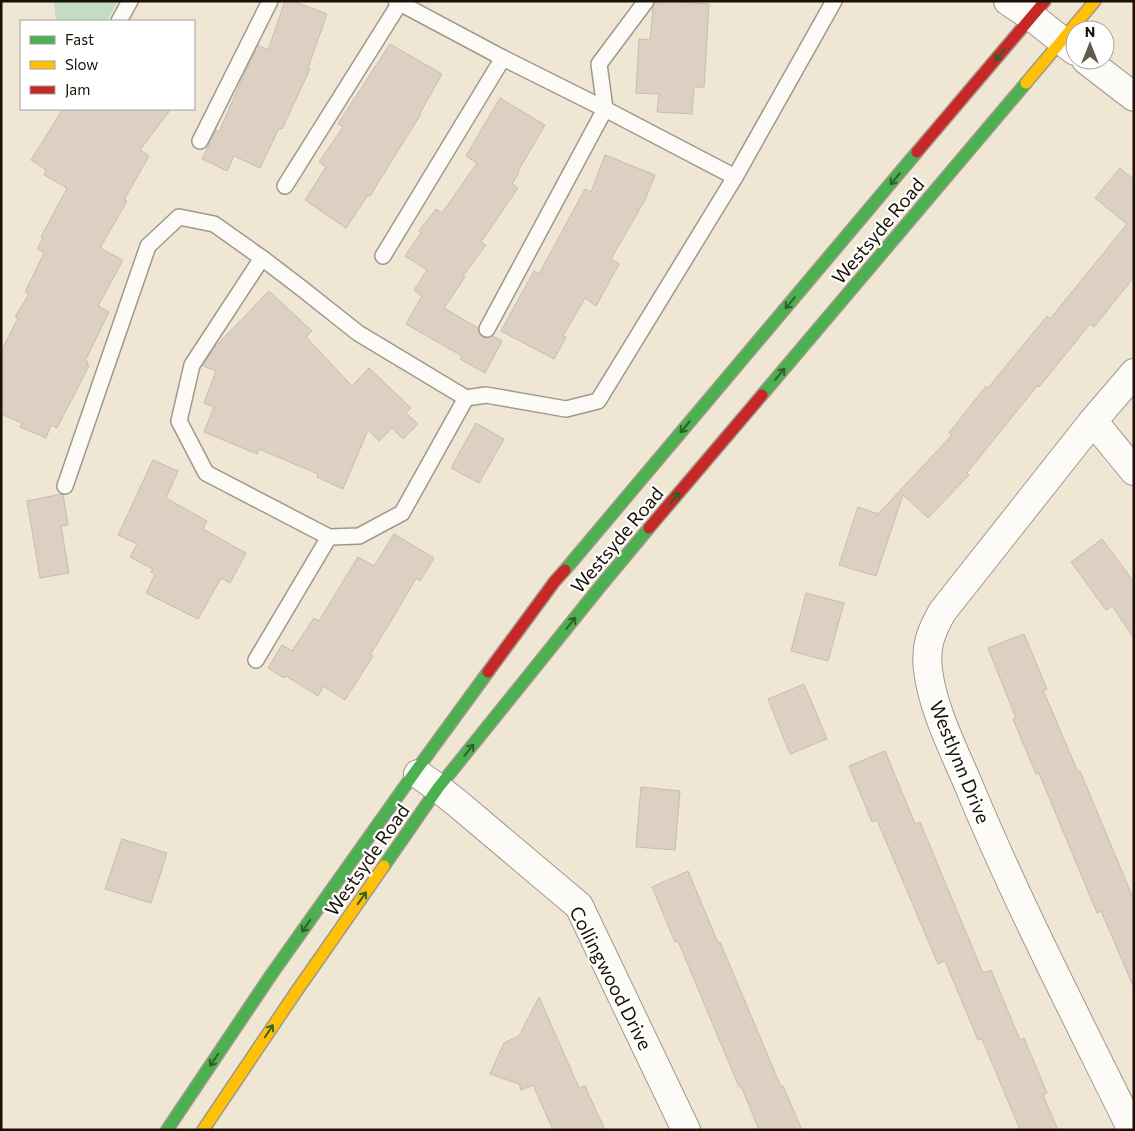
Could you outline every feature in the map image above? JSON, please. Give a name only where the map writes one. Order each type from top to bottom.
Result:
[{"type":"main road","name":"Westsyde Road","points":[[1084,20],[1095,1]]},
{"type":"main road","name":"Westsyde Road","points":[[166,1130],[271,975],[415,772],[555,580],[1038,9]]},
{"type":"main road","name":"Westsyde Road","points":[[203,1130],[296,992],[438,788],[599,588],[1065,49]]},
{"type":"street","points":[[1008,1],[1038,9],[1065,42]]},
{"type":"street","points":[[1099,70],[1134,97]]},
{"type":"street","name":"Westlynn Drive","points":[[1130,1120],[1026,913],[979,811],[936,707],[928,670],[927,652],[931,633],[942,612],[1134,372]]},
{"type":"street","points":[[1093,421],[1134,471]]},
{"type":"street","name":"Collingwood Drive","points":[[415,772],[438,788],[579,906],[686,1130]]},
{"type":"lane","points":[[120,20],[130,1]]},
{"type":"lane","points":[[200,141],[270,1]]},
{"type":"lane","points":[[487,329],[605,109],[599,64],[646,1]]},
{"type":"lane","points":[[65,486],[148,246],[179,218],[214,224],[262,258],[358,332],[466,398],[486,395],[566,409],[598,401],[735,177],[834,1]]},
{"type":"lane","points":[[285,186],[398,2],[502,58],[735,177]]},
{"type":"lane","points":[[383,256],[502,58]]},
{"type":"lane","points":[[262,258],[192,364],[179,421],[206,473],[329,537],[359,536],[402,513],[466,398]]},
{"type":"lane","points":[[256,660],[329,537]]},
{"type":"green space","points":[[54,1],[118,1],[108,20],[56,20]]},
{"type":"building","points":[[285,1],[293,1],[327,14],[308,68],[310,69],[282,129],[279,128],[260,168],[234,156],[227,171],[202,159],[216,130],[219,132],[258,45],[268,50]]},
{"type":"building","points":[[664,1],[709,4],[704,87],[694,87],[692,114],[657,112],[659,94],[636,93],[639,39],[650,40],[653,8],[655,3],[664,3]]},
{"type":"building","points":[[390,44],[442,74],[421,114],[370,196],[368,195],[346,228],[305,200],[326,167],[319,162],[343,127],[338,124]]},
{"type":"building","points":[[500,98],[545,125],[512,184],[518,188],[481,242],[486,245],[463,276],[465,277],[444,308],[478,328],[482,337],[488,338],[493,336],[502,341],[485,373],[460,359],[462,356],[406,324],[422,296],[414,290],[427,270],[405,256],[421,233],[419,231],[436,209],[442,213],[477,163],[466,156]]},
{"type":"building","points":[[62,110],[170,110],[140,150],[149,156],[124,200],[127,201],[100,248],[123,260],[98,306],[109,312],[85,361],[88,362],[87,365],[89,366],[57,428],[51,425],[46,438],[20,427],[22,423],[1,414],[1,352],[18,318],[15,317],[29,294],[25,292],[44,253],[37,249],[43,238],[41,237],[67,188],[44,175],[46,170],[31,160]]},
{"type":"building","points":[[605,155],[655,175],[645,200],[611,259],[619,264],[596,306],[585,298],[563,336],[566,337],[554,359],[501,331],[534,271],[539,274],[585,189],[591,192]]},
{"type":"building","points":[[1120,168],[1134,180],[1134,277],[1094,327],[1090,324],[1039,387],[1037,386],[967,473],[969,475],[928,518],[903,495],[876,576],[839,565],[858,507],[878,514],[952,435],[949,433],[986,386],[988,388],[1047,316],[1050,319],[1127,224],[1095,198]]},
{"type":"building","points":[[269,291],[312,331],[306,337],[352,386],[369,368],[411,408],[406,413],[418,424],[403,439],[392,428],[379,441],[368,430],[343,489],[317,477],[318,474],[259,449],[257,454],[204,432],[214,407],[204,403],[216,371],[203,366],[213,349]]},
{"type":"building","points":[[476,423],[504,439],[479,483],[451,468]]},
{"type":"building","points":[[153,460],[178,471],[166,498],[207,521],[203,529],[246,553],[230,583],[221,578],[198,619],[146,593],[155,575],[151,572],[153,569],[130,557],[137,544],[118,535]]},
{"type":"building","points":[[63,495],[68,525],[61,526],[69,573],[40,578],[27,501]]},
{"type":"building","points":[[394,534],[434,558],[420,581],[416,578],[370,655],[373,656],[345,700],[323,686],[318,696],[286,676],[284,678],[268,668],[282,645],[292,651],[314,618],[319,621],[358,557],[374,566]]},
{"type":"building","points":[[1102,539],[1134,582],[1134,638],[1112,606],[1106,610],[1071,562]]},
{"type":"building","points":[[806,593],[844,603],[828,661],[791,651]]},
{"type":"building","points":[[1024,634],[1047,689],[1043,690],[1078,772],[1080,771],[1134,900],[1134,988],[1101,911],[1097,913],[1039,773],[1036,774],[1013,719],[1016,718],[988,648]]},
{"type":"building","points":[[804,684],[827,739],[790,754],[768,699]]},
{"type":"building","points":[[885,751],[915,824],[920,822],[983,973],[991,970],[1020,1040],[1024,1038],[1047,1093],[1043,1095],[1058,1130],[1020,1130],[982,1039],[978,1040],[945,961],[938,964],[877,820],[872,822],[849,766]]},
{"type":"building","points":[[641,787],[680,791],[675,850],[636,847]]},
{"type":"building","points":[[122,839],[167,853],[151,903],[105,889]]},
{"type":"building","points":[[688,871],[781,1087],[783,1086],[802,1130],[759,1130],[678,941],[675,942],[652,887]]},
{"type":"building","points":[[539,997],[579,1088],[585,1086],[605,1130],[553,1130],[533,1085],[521,1090],[519,1084],[490,1074],[504,1043],[519,1036]]},
{"type":"traffic: fast","points":[[762,395],[1026,83]]},
{"type":"traffic: fast","points":[[565,570],[917,152]]},
{"type":"traffic: fast","points":[[384,866],[438,788],[649,528]]},
{"type":"traffic: fast","points":[[167,1130],[271,975],[488,672]]},
{"type":"traffic: slow","points":[[1026,83],[1095,1]]},
{"type":"traffic: slow","points":[[203,1130],[384,866]]},
{"type":"traffic: jam","points":[[917,152],[1045,1]]},
{"type":"traffic: jam","points":[[649,528],[762,395]]},
{"type":"traffic: jam","points":[[488,672],[565,570]]}]
